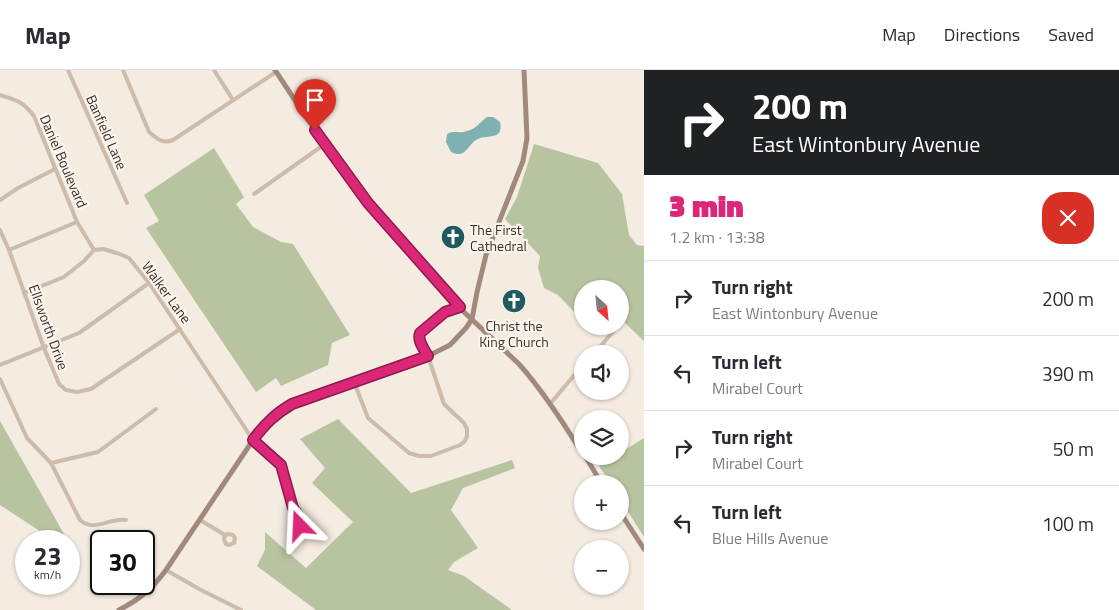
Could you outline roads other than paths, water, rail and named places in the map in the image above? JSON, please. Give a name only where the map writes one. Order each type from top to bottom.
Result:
[{"type":"main road","points":[[119,610],[143,596],[156,584],[253,440],[266,423],[278,412],[292,404],[428,356],[450,345],[466,328],[472,319],[486,255],[523,161],[527,138],[524,70]]},
{"type":"main road","points":[[276,71],[324,144],[368,203],[460,307],[519,364],[550,404],[574,441]]},
{"type":"main road","points":[[629,526],[644,549]]},
{"type":"street","name":"Banfield Lane","points":[[68,70],[127,203]]},
{"type":"street","points":[[122,70],[149,132],[158,139],[167,142],[173,140],[276,71]]},
{"type":"street","points":[[214,70],[233,100]]},
{"type":"street","name":"Daniel Boulevard","points":[[0,95],[16,100],[26,106],[34,116],[77,222],[94,250]]},
{"type":"street","points":[[254,194],[324,144]]},
{"type":"street","points":[[0,200],[18,188],[55,169]]},
{"type":"street","points":[[9,250],[77,222]]},
{"type":"street","name":"Ellsworth Drive","points":[[0,230],[44,348],[59,384],[66,390],[76,392],[91,389],[180,329]]},
{"type":"street","name":"Walker Lane","points":[[94,250],[103,249],[128,258],[149,283],[253,440],[281,465],[293,508],[301,519]]},
{"type":"street","points":[[24,293],[64,277],[94,250]]},
{"type":"street","points":[[0,365],[80,333],[149,283]]},
{"type":"street","points":[[354,382],[370,421],[409,453],[431,456],[460,445],[466,440],[468,433],[463,422],[445,405],[419,335],[445,312],[460,307]]},
{"type":"street","points":[[602,345],[610,335]]},
{"type":"street","points":[[550,404],[574,376]]},
{"type":"street","points":[[0,379],[27,438],[50,463],[80,520],[84,524],[95,526],[121,519],[126,520]]},
{"type":"street","points":[[50,463],[98,452],[156,409]]},
{"type":"street","points":[[200,520],[225,536]]},
{"type":"street","points":[[166,570],[241,610]]},
{"type":"water","points":[[487,117],[493,117],[500,122],[500,132],[494,136],[478,139],[460,154],[451,152],[446,142],[447,134],[470,130]]},
{"type":"place","name":"The First Cathedral","points":[[453,237]]},
{"type":"place","name":"Christ the King Church","points":[[514,301]]}]
